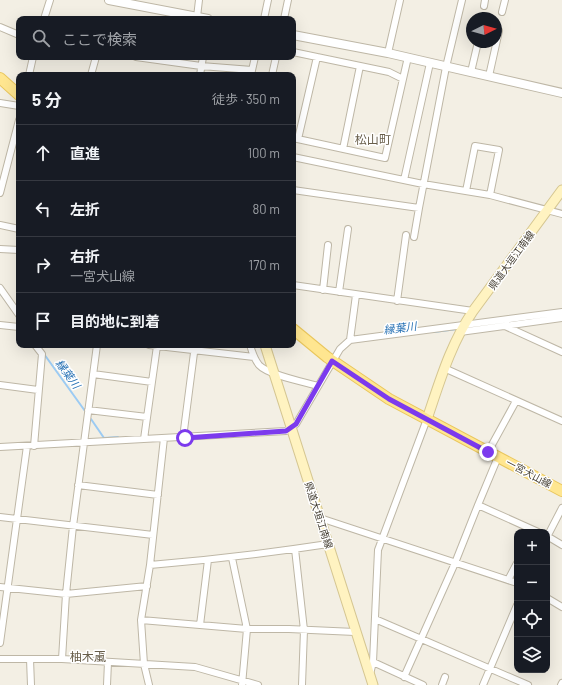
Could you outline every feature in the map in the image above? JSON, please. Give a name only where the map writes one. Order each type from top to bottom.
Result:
[{"type":"main road","points":[[0,78],[16,92]]},
{"type":"main road","name":"県道大垣江南線","points":[[427,419],[444,368],[462,329],[473,311],[562,190]]},
{"type":"main road","name":"一宮犬山線","points":[[296,331],[332,361],[389,399],[562,491]]},
{"type":"main road","name":"県道大垣江南線","points":[[266,348],[373,685]]},
{"type":"street","points":[[45,16],[50,0]]},
{"type":"street","points":[[109,0],[192,16]]},
{"type":"street","points":[[197,16],[199,0]]},
{"type":"street","points":[[265,16],[268,0]]},
{"type":"street","points":[[285,16],[288,0]]},
{"type":"street","points":[[388,53],[400,0]]},
{"type":"street","points":[[414,237],[446,67],[462,0]]},
{"type":"street","points":[[502,12],[505,0]]},
{"type":"street","points":[[0,27],[16,33]]},
{"type":"street","points":[[296,36],[408,57],[446,67],[562,92]]},
{"type":"street","points":[[471,72],[477,48]]},
{"type":"street","points":[[490,76],[496,48]]},
{"type":"street","points":[[296,53],[389,72],[403,79]]},
{"type":"street","points":[[317,57],[296,139],[385,158],[408,57]]},
{"type":"street","points":[[30,72],[32,60]]},
{"type":"street","points":[[92,72],[95,60]]},
{"type":"street","points":[[158,60],[252,72],[254,60]]},
{"type":"street","points":[[200,72],[202,60]]},
{"type":"street","points":[[273,72],[275,60]]},
{"type":"street","points":[[404,180],[430,63]]},
{"type":"street","points":[[343,149],[360,66]]},
{"type":"street","points":[[0,103],[16,106]]},
{"type":"street","points":[[0,193],[16,132]]},
{"type":"street","points":[[466,191],[475,146],[499,150],[490,195]]},
{"type":"street","points":[[296,159],[423,184],[490,195],[562,214]]},
{"type":"street","points":[[296,190],[419,208]]},
{"type":"street","points":[[0,225],[16,228]]},
{"type":"street","points":[[339,292],[348,229]]},
{"type":"street","points":[[397,301],[406,235]]},
{"type":"street","points":[[323,290],[328,245]]},
{"type":"street","points":[[0,249],[16,250]]},
{"type":"street","points":[[296,286],[473,311]]},
{"type":"street","points":[[0,288],[16,311]]},
{"type":"street","points":[[350,340],[356,295]]},
{"type":"street","points":[[0,447],[279,432],[291,428],[296,424],[332,361],[340,349],[350,340],[462,329],[552,316],[562,312]]},
{"type":"street","points":[[552,316],[562,318]]},
{"type":"street","points":[[507,323],[562,352]]},
{"type":"street","points":[[0,324],[16,327]]},
{"type":"street","points":[[34,446],[42,354],[37,348]]},
{"type":"street","points":[[62,659],[66,594],[73,526],[97,348]]},
{"type":"street","points":[[144,439],[157,348]]},
{"type":"street","points":[[185,438],[184,430],[195,348],[254,357]]},
{"type":"street","points":[[251,348],[254,357],[260,366],[274,373],[318,386]]},
{"type":"street","points":[[444,368],[562,421]]},
{"type":"street","points":[[93,374],[152,382]]},
{"type":"street","points":[[0,385],[38,390]]},
{"type":"street","points":[[488,452],[516,401]]},
{"type":"street","points":[[88,410],[147,417]]},
{"type":"street","points":[[370,675],[373,662],[378,550],[427,419]]},
{"type":"street","points":[[149,685],[144,664],[141,620],[150,565],[164,438]]},
{"type":"street","points":[[0,643],[27,446]]},
{"type":"street","points":[[404,677],[455,563],[498,457]]},
{"type":"street","points":[[78,485],[158,495]]},
{"type":"street","points":[[478,505],[530,529]]},
{"type":"street","points":[[550,530],[562,508]]},
{"type":"street","points":[[0,517],[153,535]]},
{"type":"street","points":[[320,518],[514,582]]},
{"type":"street","points":[[550,538],[562,545]]},
{"type":"street","points":[[150,565],[232,558],[328,544]]},
{"type":"street","points":[[295,549],[304,630],[302,685]]},
{"type":"street","points":[[232,558],[247,629],[242,683]]},
{"type":"street","points":[[200,625],[208,560]]},
{"type":"street","points":[[508,580],[516,565]]},
{"type":"street","points":[[0,587],[66,594],[147,586]]},
{"type":"street","points":[[550,600],[562,607]]},
{"type":"street","points":[[483,685],[514,612]]},
{"type":"street","points":[[141,620],[247,629],[355,632]]},
{"type":"street","points":[[375,620],[528,685]]},
{"type":"street","points":[[0,659],[62,659],[195,667],[242,683],[258,685]]},
{"type":"street","points":[[30,659],[31,685]]},
{"type":"street","points":[[108,662],[108,685]]},
{"type":"street","points":[[373,662],[423,685]]},
{"type":"street","points":[[442,685],[445,676]]},
{"type":"waterway","name":"縁葉川","points":[[0,293],[7,302]]},
{"type":"waterway","name":"縁葉川","points":[[434,332],[457,329]]},
{"type":"waterway","name":"縁葉川","points":[[44,354],[85,411]]},
{"type":"waterway","name":"縁葉川","points":[[91,419],[104,438],[118,437]]},
{"type":"district","name":"松山町","points":[[373,140]]},
{"type":"district","name":"柚木颪","points":[[88,657]]},
{"type":"route","points":[[185,438],[286,431],[296,424],[332,361],[389,399],[488,452]]}]
